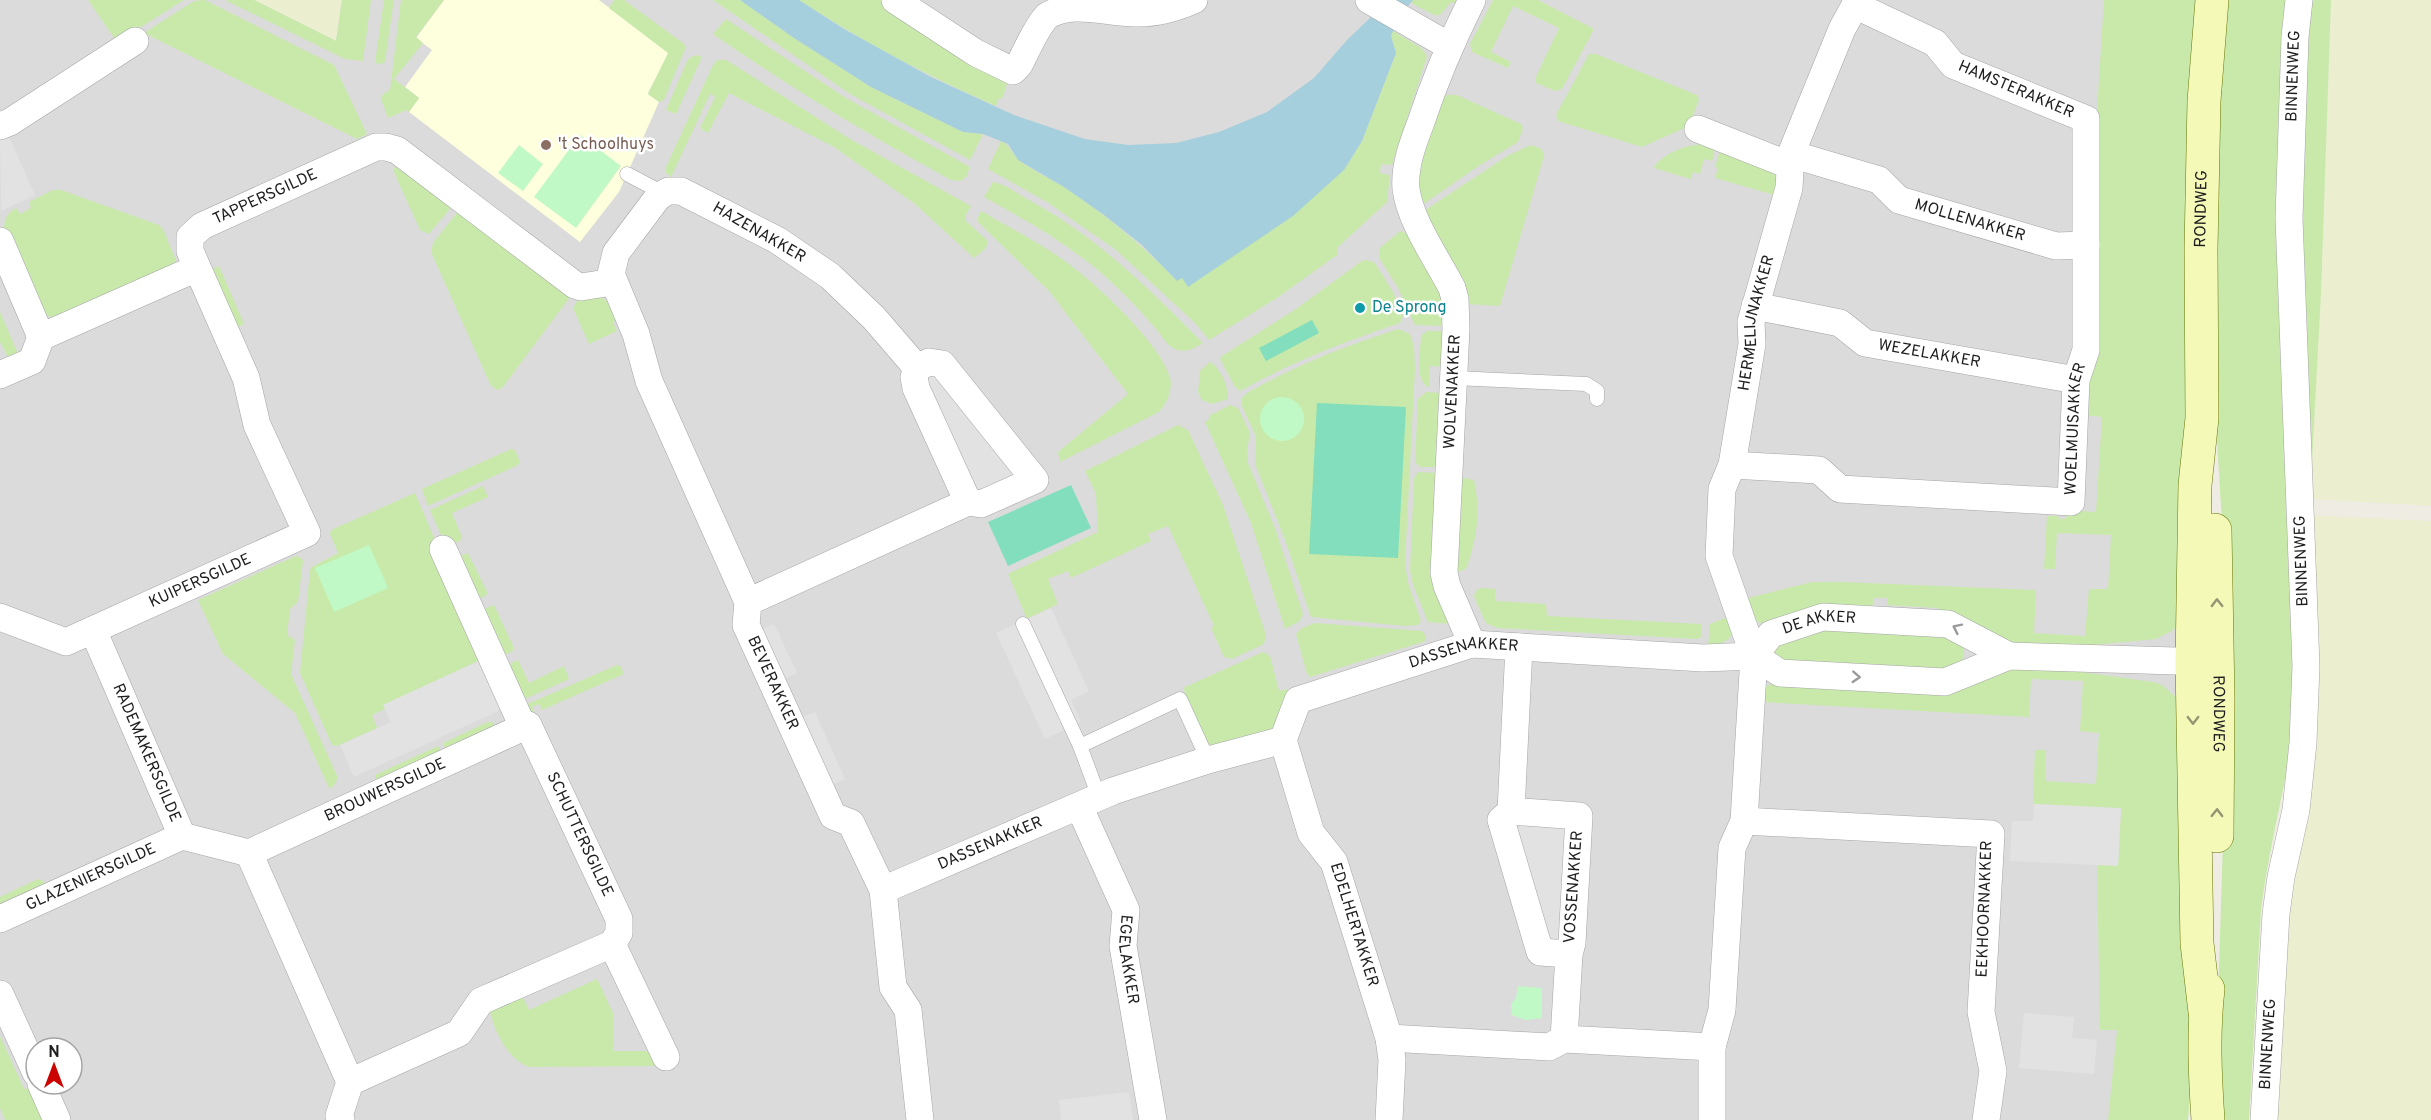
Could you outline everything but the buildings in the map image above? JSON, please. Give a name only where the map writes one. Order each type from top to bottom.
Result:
[{"type":"main road","name":"RONDWEG","points":[[2208,1120],[2205,1012],[2197,943],[2205,662],[2194,485],[2202,418],[2201,174],[2212,0]]},
{"type":"main road","name":"RONDWEG","points":[[2197,1120],[2205,1076]]},
{"type":"street","points":[[895,0],[967,48],[1013,71],[1019,65],[1044,20],[1064,5],[1082,3],[1116,12],[1136,14],[1169,9],[1194,0]]},
{"type":"street","points":[[1369,0],[1449,46]]},
{"type":"street","name":"WOLVENAKKER","points":[[1472,0],[1449,46],[1437,77],[1411,152],[1406,178],[1406,190],[1414,215],[1454,293],[1456,321],[1454,378],[1444,573],[1447,586],[1472,644]]},
{"type":"street","name":"BINNENWEG","points":[[2264,1120],[2276,914],[2281,877],[2296,810],[2303,743],[2306,666],[2289,218],[2295,37],[2299,0]]},
{"type":"street","name":"HAMSTERAKKER","points":[[1857,2],[1935,43],[1953,65],[2086,119]]},
{"type":"street","name":"HERMELIJNAKKER","points":[[1754,656],[1719,555],[1722,489],[1732,465],[1752,344],[1751,322],[1789,188],[1790,159],[1842,29],[1857,2]]},
{"type":"street","points":[[0,126],[10,122],[135,41]]},
{"type":"street","name":"WOELMUISAKKER","points":[[1732,465],[1819,470],[1840,489],[2071,502],[2076,380],[2086,350],[2086,119]]},
{"type":"street","points":[[1698,129],[1790,159]]},
{"type":"street","name":"TAPPERSGILDE","points":[[307,533],[257,425],[246,378],[197,268],[189,244],[190,237],[195,230],[381,146],[397,150],[575,285],[581,287],[614,282]]},
{"type":"street","name":"MOLLENAKKER","points":[[1790,159],[1879,180],[1899,200],[2056,246],[2086,245]]},
{"type":"street","name":"HAZENAKKER","points":[[665,192],[681,191],[777,240],[802,256],[853,296],[917,368]]},
{"type":"street","name":"BEVERAKKER","points":[[665,192],[616,253],[612,267],[614,282],[636,334],[649,381],[748,602],[746,625],[833,816],[851,823],[883,890],[893,987],[908,1010],[921,1120]]},
{"type":"street","points":[[0,242],[41,337],[32,362],[0,375]]},
{"type":"street","points":[[41,337],[197,268]]},
{"type":"street","name":"WEZELAKKER","points":[[1755,306],[1840,323],[1865,343],[2076,380]]},
{"type":"street","points":[[748,602],[968,502],[981,504],[1035,480],[942,364],[929,362],[917,368],[914,377],[916,388],[968,502]]},
{"type":"street","name":"KUIPERSGILDE","points":[[93,630],[307,533]]},
{"type":"street","points":[[443,549],[526,726]]},
{"type":"street","points":[[0,617],[66,642],[93,630]]},
{"type":"street","name":"DE AKKER","points":[[2009,656],[1948,624],[1823,617],[1771,634],[1754,656],[1780,673],[1945,682],[2009,656],[2205,662]]},
{"type":"street","name":"RADEMAKERSGILDE","points":[[93,630],[182,836],[249,853]]},
{"type":"street","name":"DASSENAKKER","points":[[883,890],[1089,801],[1208,760],[1283,740],[1298,700],[1472,644],[1703,658],[1754,656]]},
{"type":"street","name":"VOSSENAKKER","points":[[1519,647],[1511,811],[1501,820],[1540,952],[1569,954]]},
{"type":"street","points":[[1712,1120],[1712,1047],[1722,1010],[1732,848],[1744,821],[1754,656]]},
{"type":"street","name":"BROUWERSGILDE","points":[[249,853],[526,726]]},
{"type":"street","name":"SCHUTTERSGILDE","points":[[526,726],[619,919],[619,933],[612,944]]},
{"type":"street","name":"EDELHERTAKKER","points":[[1283,740],[1311,833],[1334,862],[1389,1038],[1392,1060],[1389,1120]]},
{"type":"street","name":"EGELAKKER","points":[[1089,801],[1126,910],[1123,946],[1153,1120]]},
{"type":"street","name":"VOSSENAKKER","points":[[1511,811],[1579,816],[1564,1039]]},
{"type":"street","name":"EEKHOORNAKKER","points":[[1744,821],[1991,834],[1981,1012],[1993,1071],[1986,1120]]},
{"type":"street","name":"GLAZENIERSGILDE","points":[[0,919],[182,836]]},
{"type":"street","points":[[249,853],[350,1082],[336,1119]]},
{"type":"street","points":[[350,1082],[459,1032],[482,1001],[612,944],[666,1057]]},
{"type":"street","points":[[0,994],[24,1047]]},
{"type":"street","points":[[1389,1038],[1548,1047],[1564,1039],[1712,1047]]},
{"type":"street","points":[[46,1096],[57,1120]]},
{"type":"lane","points":[[627,174],[665,192]]},
{"type":"lane","points":[[1454,378],[1586,384],[1597,391],[1597,399]]},
{"type":"lane","points":[[1023,624],[1080,746],[1089,801]]},
{"type":"lane","points":[[1080,746],[1180,699],[1208,760]]},
{"type":"shaded area","points":[[0,0],[2186,0],[2179,710],[2162,1120],[0,1120]]},
{"type":"shaded area","points":[[254,0],[342,0],[336,41]]},
{"type":"shaded area","name":"'t Schoolhuys","points":[[444,0],[599,0],[669,53],[648,93],[659,102],[619,192],[580,242],[409,112],[419,98],[405,87],[432,50],[416,38]]},
{"type":"shaded area","points":[[2331,0],[2431,0],[2431,506],[2310,499],[2321,294]]},
{"type":"shaded area","points":[[6,130],[35,195],[1,211],[0,133]]},
{"type":"shaded area","points":[[935,371],[1012,472],[1013,480],[979,495],[926,378]]},
{"type":"shaded area","points":[[2308,515],[2431,521],[2431,1120],[2270,1120]]},
{"type":"shaded area","points":[[1051,608],[1089,691],[1071,700],[1081,722],[1045,739],[996,633]]},
{"type":"shaded area","points":[[774,624],[797,673],[778,682],[756,632]]},
{"type":"shaded area","points":[[485,658],[507,707],[354,777],[340,745],[391,722],[383,705]]},
{"type":"shaded area","points":[[815,712],[845,779],[825,788],[795,720]]},
{"type":"shaded area","points":[[2034,804],[2121,808],[2118,866],[2010,861],[2012,821],[2033,821]]},
{"type":"shaded area","points":[[1532,820],[1566,824],[1563,940],[1550,942],[1516,827]]},
{"type":"shaded area","points":[[2024,1013],[2074,1017],[2072,1038],[2097,1040],[2094,1074],[2019,1068]]},
{"type":"shaded area","points":[[1129,1092],[1133,1120],[1061,1120],[1059,1100]]},
{"type":"green space","points":[[88,0],[184,0],[117,42]]},
{"type":"green space","points":[[205,0],[334,65],[367,134],[357,139],[144,33],[194,1]]},
{"type":"green space","points":[[225,0],[254,0],[336,41],[342,0],[371,0],[363,61],[345,59]]},
{"type":"green space","points":[[384,0],[394,0],[385,61],[382,64],[375,63]]},
{"type":"green space","points":[[401,0],[444,0],[416,37],[423,43],[394,79],[419,98],[409,112],[406,110],[388,118],[381,99],[383,94],[390,90]]},
{"type":"green space","points":[[614,0],[624,0],[686,47],[664,100],[659,102],[648,94],[668,53],[609,8]]},
{"type":"green space","points":[[713,0],[740,0],[871,87],[963,132],[983,134],[970,160],[850,94]]},
{"type":"green space","points":[[799,0],[881,0],[1008,81],[1002,99],[999,98],[996,106],[945,83],[871,44]]},
{"type":"green space","points":[[1413,0],[1461,0],[1459,5],[1451,2],[1440,15],[1434,15],[1411,3]]},
{"type":"green space","points":[[1493,0],[1538,0],[1594,29],[1562,89],[1555,91],[1536,83],[1535,79],[1559,28],[1513,6],[1491,52],[1511,62],[1508,68],[1472,52],[1470,44]]},
{"type":"green space","points":[[2104,0],[2199,0],[2180,623],[2172,631],[2156,639],[2072,647],[2007,644],[1937,608],[1887,605],[1887,598],[1873,598],[1873,604],[1867,610],[1768,625],[1758,622],[1750,613],[1744,599],[1812,582],[2036,590],[2034,633],[2085,636],[2089,589],[2108,589],[2111,535],[2057,533],[2055,569],[2044,569],[2047,516],[2058,516],[2059,519],[2065,519],[2066,510],[2096,512],[2102,417],[2085,415],[2095,144]]},
{"type":"green space","points":[[2224,0],[2290,0],[2296,720],[2268,862],[2261,910],[2249,1120],[2217,1120],[2224,808],[2223,539],[2217,440],[2214,262]]},
{"type":"green space","points":[[2307,0],[2331,0],[2321,294],[2310,499],[2295,249]]},
{"type":"green space","points":[[726,19],[846,98],[970,167],[966,177],[961,181],[951,180],[890,146],[771,73],[713,34]]},
{"type":"green space","points":[[1393,31],[1421,48],[1427,56],[1392,165],[1381,164],[1380,173],[1390,175],[1387,202],[1337,248],[1337,255],[1277,298],[1209,340],[1195,323],[1116,250],[1047,202],[988,169],[1001,141],[1020,161],[1067,189],[1138,243],[1176,280],[1344,170],[1362,141],[1396,53],[1391,36]]},
{"type":"green space","points":[[1589,54],[1596,54],[1697,95],[1699,99],[1689,126],[1642,147],[1558,121],[1556,115]]},
{"type":"green space","points":[[696,55],[702,57],[676,114],[666,110],[688,59]]},
{"type":"green space","points":[[717,60],[726,60],[850,139],[971,206],[966,215],[966,221],[988,241],[986,248],[974,258],[915,204],[834,147],[729,93],[708,133],[700,128],[715,97],[710,94],[671,177],[666,173],[666,167]]},
{"type":"green space","points":[[1447,95],[1457,95],[1521,124],[1523,128],[1518,142],[1422,205],[1418,181],[1424,150],[1443,98]]},
{"type":"green space","points":[[580,135],[621,166],[576,228],[534,197]]},
{"type":"green space","points":[[1700,139],[1716,145],[1712,161],[1704,159],[1700,174],[1693,172],[1691,179],[1654,168],[1673,152],[1698,145]]},
{"type":"green space","points":[[519,145],[543,164],[523,191],[498,173]]},
{"type":"green space","points":[[1531,145],[1542,149],[1544,156],[1500,306],[1467,304],[1424,211],[1507,156]]},
{"type":"green space","points":[[1721,147],[1779,175],[1778,196],[1715,178],[1718,168],[1715,167]]},
{"type":"green space","points":[[399,161],[453,205],[429,234],[420,230],[393,170]]},
{"type":"green space","points":[[993,182],[1007,187],[1078,231],[1122,265],[1203,343],[1185,351],[1170,346],[1132,302],[1093,266],[1048,234],[984,197]]},
{"type":"green space","points":[[53,190],[61,190],[159,225],[163,229],[177,263],[54,318],[44,315],[4,226],[8,214],[13,210],[16,208],[20,214],[31,208],[29,202]]},
{"type":"green space","points":[[459,210],[570,297],[503,387],[498,390],[491,386],[431,252],[433,243]]},
{"type":"green space","points":[[981,211],[1067,262],[1131,320],[1156,351],[1170,378],[1169,396],[1159,412],[1060,462],[1058,452],[1128,394],[1049,291],[978,222]]},
{"type":"green space","points":[[1410,230],[1439,286],[1446,326],[1415,325],[1398,288],[1380,259],[1380,248],[1400,231],[1405,233]]},
{"type":"green space","points":[[1362,261],[1375,263],[1393,292],[1403,316],[1400,323],[1319,353],[1240,391],[1235,387],[1220,359],[1222,356],[1296,309]]},
{"type":"green space","points":[[219,266],[244,324],[233,329],[207,272]]},
{"type":"green space","points":[[580,296],[600,298],[608,302],[620,318],[613,322],[617,331],[589,344],[573,308]]},
{"type":"green space","points":[[0,312],[18,354],[9,359],[0,342]]},
{"type":"green space","points":[[1312,320],[1319,333],[1266,361],[1259,348]]},
{"type":"green space","points":[[1398,329],[1410,334],[1414,347],[1415,369],[1405,563],[1408,583],[1421,621],[1418,625],[1405,626],[1311,617],[1285,540],[1255,464],[1256,437],[1242,406],[1242,398],[1247,393],[1303,365]]},
{"type":"green space","points":[[1427,331],[1446,331],[1444,367],[1430,366],[1429,387],[1424,383],[1419,372],[1421,336]]},
{"type":"green space","points":[[1210,362],[1220,373],[1228,394],[1228,399],[1212,404],[1202,400],[1198,392],[1200,371]]},
{"type":"green space","points":[[1426,392],[1442,393],[1438,467],[1420,467],[1415,462],[1418,399]]},
{"type":"green space","points":[[1282,397],[1297,404],[1304,419],[1297,434],[1282,441],[1267,434],[1260,419],[1267,404]]},
{"type":"green space","points":[[1317,403],[1406,407],[1398,558],[1309,554]]},
{"type":"green space","points":[[1230,405],[1238,408],[1250,433],[1248,463],[1275,528],[1303,614],[1300,621],[1285,629],[1251,523],[1205,422],[1210,419],[1209,416]]},
{"type":"green space","points":[[1178,425],[1188,430],[1223,505],[1266,635],[1264,644],[1232,659],[1224,657],[1211,628],[1214,626],[1168,526],[1148,534],[1151,541],[1071,578],[1068,571],[1048,579],[1058,604],[1029,618],[1026,617],[1008,574],[1098,532],[1096,494],[1085,471]]},
{"type":"green space","points":[[511,449],[515,450],[520,462],[518,465],[428,506],[422,489]]},
{"type":"green space","points":[[1418,472],[1438,473],[1451,624],[1428,622],[1413,585],[1410,571],[1414,478]]},
{"type":"green space","points":[[1459,477],[1474,480],[1477,514],[1473,547],[1466,569],[1456,572]]},
{"type":"green space","points":[[1071,485],[1091,528],[1008,566],[988,522]]},
{"type":"green space","points":[[483,486],[488,497],[452,513],[462,537],[461,540],[450,546],[445,544],[430,510]]},
{"type":"green space","points":[[415,493],[485,658],[383,705],[385,709],[372,715],[377,728],[337,746],[332,745],[300,673],[310,570],[338,553],[330,534],[331,530]]},
{"type":"green space","points":[[369,545],[388,588],[334,612],[315,568]]},
{"type":"green space","points":[[468,553],[488,594],[474,601],[454,559]]},
{"type":"green space","points":[[296,556],[303,561],[298,602],[290,609],[287,635],[295,640],[291,674],[338,778],[333,787],[329,788],[295,713],[223,654],[198,600]]},
{"type":"green space","points":[[1495,589],[1495,601],[1546,604],[1547,616],[1701,624],[1701,637],[1697,639],[1497,628],[1486,623],[1475,599],[1474,595],[1477,590]]},
{"type":"green space","points":[[494,605],[513,646],[513,651],[500,657],[476,612]]},
{"type":"green space","points":[[1728,617],[1732,630],[1729,638],[1708,647],[1710,624]]},
{"type":"green space","points":[[1315,623],[1422,631],[1426,636],[1426,641],[1310,677],[1307,674],[1296,634],[1302,628]]},
{"type":"green space","points":[[1816,626],[1945,630],[1964,648],[1963,658],[1955,672],[1777,663],[1771,648]]},
{"type":"green space","points":[[1263,652],[1270,656],[1279,691],[1288,689],[1280,721],[1272,730],[1211,746],[1205,739],[1183,688]]},
{"type":"green space","points":[[518,660],[529,683],[564,666],[569,679],[525,699],[503,667]]},
{"type":"green space","points":[[617,665],[621,667],[624,674],[542,710],[539,704],[532,707],[535,714],[524,719],[523,706]]},
{"type":"green space","points":[[2060,669],[2153,682],[2162,685],[2176,697],[2193,1055],[2188,1120],[2108,1120],[2117,1030],[2100,1030],[2097,865],[2118,865],[2121,809],[2034,804],[2033,798],[2035,750],[2046,750],[2045,781],[2096,784],[2099,733],[2080,731],[2083,681],[2031,679],[2029,717],[1760,702],[1765,687],[1773,683],[1992,670]]},
{"type":"green space","points":[[492,722],[496,727],[447,753],[443,743]]},
{"type":"green space","points":[[438,746],[442,755],[375,781],[375,775]]},
{"type":"green space","points":[[38,879],[43,881],[46,889],[0,910],[0,897]]},
{"type":"green space","points":[[597,979],[613,1013],[614,1051],[646,1051],[650,1053],[655,1066],[530,1067],[515,1059],[499,1036],[490,1011],[521,993],[529,1010]]},
{"type":"green space","points":[[1518,986],[1542,988],[1542,1018],[1525,1020],[1512,1015],[1511,1004],[1516,998]]},
{"type":"green space","points":[[0,1036],[24,1089],[24,1096],[40,1096],[50,1120],[5,1120],[0,1108]]},
{"type":"water","points":[[740,0],[799,0],[844,29],[931,77],[1014,115],[1085,139],[1128,145],[1176,143],[1219,132],[1267,112],[1314,78],[1347,40],[1370,18],[1383,0],[1413,0],[1402,13],[1393,31],[1391,36],[1396,53],[1362,141],[1344,170],[1293,216],[1188,287],[1182,278],[1177,281],[1142,245],[1104,215],[1064,187],[1018,160],[1008,144],[983,134],[963,132],[871,87]]},
{"type":"place","name":"'t Schoolhuys","points":[[546,145]]},
{"type":"place","name":"De Sprong","points":[[1360,308]]}]
